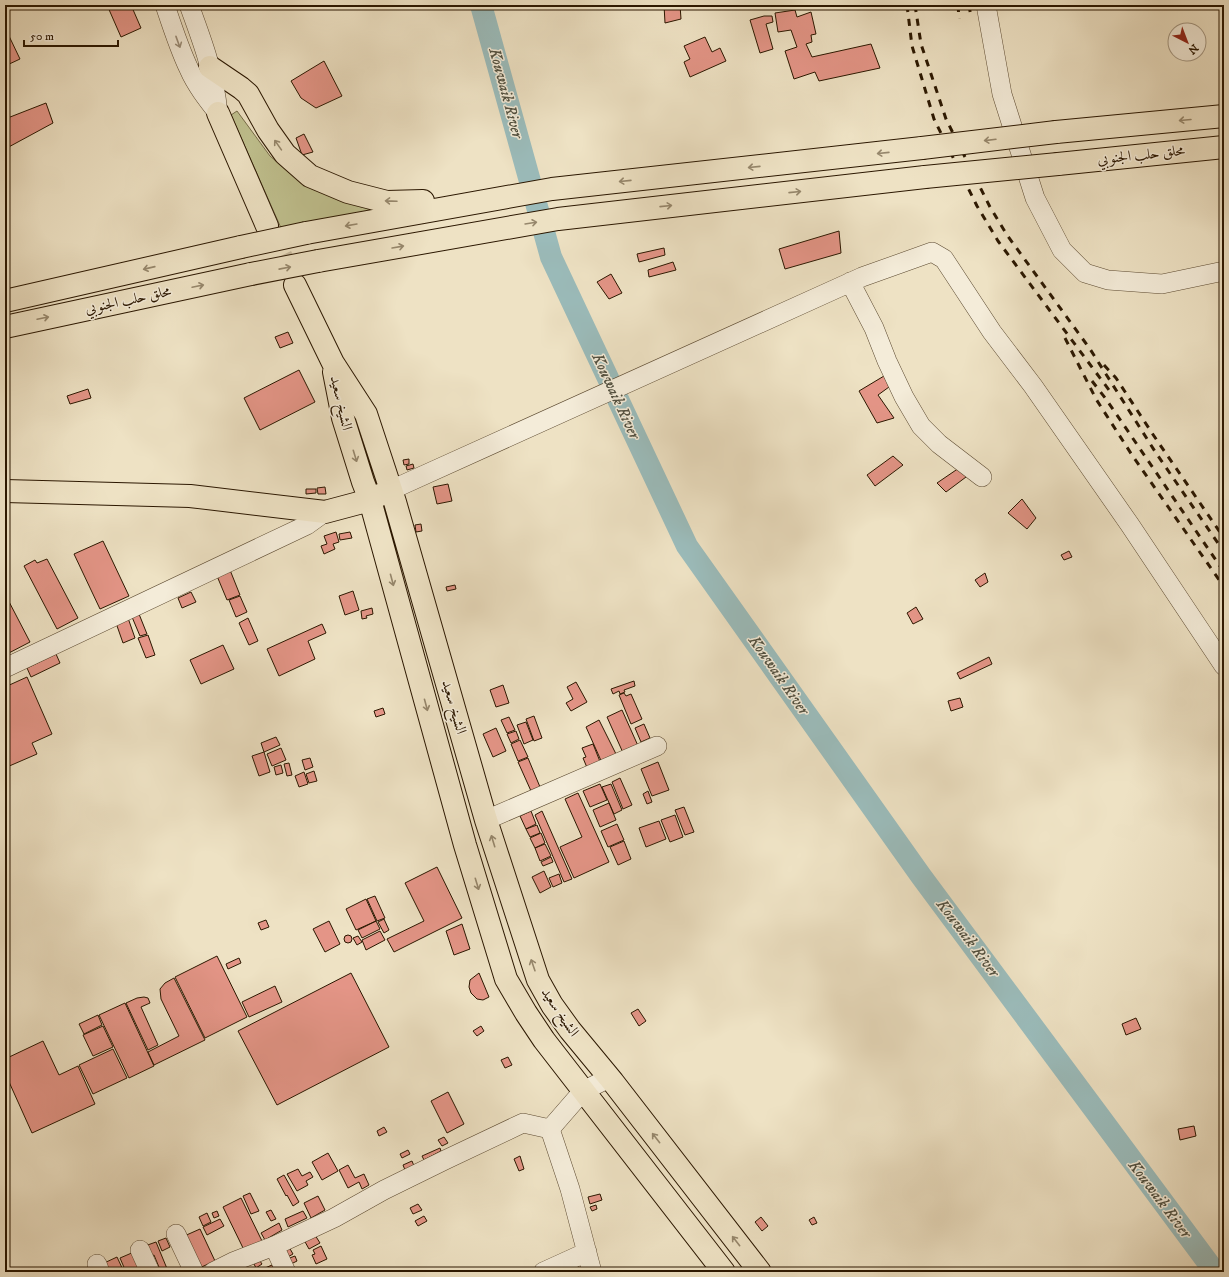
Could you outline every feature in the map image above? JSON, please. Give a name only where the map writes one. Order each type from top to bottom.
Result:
[{"type":"main road","points":[[210,67],[248,94],[268,130],[284,154],[310,176],[348,192],[387,202],[500,198],[552,189],[1056,132],[1224,116]]},
{"type":"main road","points":[[218,113],[267,226]]},
{"type":"main road","name":"محلق حلب الجنوبي","points":[[5,326],[318,261],[505,227],[558,219],[925,177],[1224,147]]},
{"type":"main road","name":"محلق حلب الجنوبي","points":[[5,301],[306,233],[500,198]]},
{"type":"main road","points":[[295,285],[333,363]]},
{"type":"main road","name":"الشيخ سعيد","points":[[333,363],[366,414],[391,490],[486,820],[538,980],[552,1005],[570,1030],[760,1272]]},
{"type":"main road","name":"الشيخ سعيد","points":[[333,363],[343,418],[370,500],[465,845],[506,979],[526,1014],[544,1040],[724,1272]]},
{"type":"main road","points":[[5,491],[190,496],[325,512],[370,500],[391,490]]},
{"type":"street","points":[[165,5],[182,55],[189,70],[197,85],[218,113]]},
{"type":"street","points":[[189,5],[210,67],[215,88],[218,113]]},
{"type":"street","points":[[986,5],[1002,94],[1035,198],[1062,250],[1085,273],[1108,280],[1162,284],[1224,271]]},
{"type":"street","points":[[391,490],[850,282],[932,252],[944,259],[992,332],[1033,386],[1130,525],[1224,666]]},
{"type":"street","points":[[850,282],[874,328],[887,361],[904,397],[921,426],[939,444],[982,477]]},
{"type":"street","points":[[5,668],[307,525],[325,512]]},
{"type":"street","points":[[486,820],[657,746]]},
{"type":"street","points":[[550,1129],[583,1091],[609,1078]]},
{"type":"street","points":[[213,1272],[334,1218],[384,1190],[438,1163],[523,1124],[550,1129]]},
{"type":"street","points":[[550,1129],[570,1189],[592,1272]]},
{"type":"street","points":[[176,1234],[194,1272]]},
{"type":"street","points":[[274,1246],[286,1272]]},
{"type":"street","points":[[140,1250],[150,1272]]},
{"type":"street","points":[[543,1272],[587,1252]]},
{"type":"green space","points":[[237,111],[270,156],[289,172],[387,211],[281,228],[231,115]]},
{"type":"green space","points":[[356,409],[381,476],[372,483],[349,412]]},
{"type":"building","points":[[107,5],[131,5],[141,28],[121,37]]},
{"type":"building","points":[[664,5],[680,5],[681,19],[665,23]]},
{"type":"building","points":[[1095,5],[1119,5],[1108,7]]},
{"type":"building","points":[[795,10],[797,17],[811,12],[816,34],[811,35],[812,42],[806,44],[812,57],[871,44],[880,68],[819,81],[815,72],[794,79],[785,51],[797,47],[791,30],[778,32],[775,13]]},
{"type":"building","points":[[764,16],[772,16],[773,22],[766,24],[773,49],[760,53],[750,20]]},
{"type":"building","points":[[9,36],[20,59],[5,66],[5,38]]},
{"type":"building","points":[[705,37],[712,52],[720,48],[726,61],[690,77],[684,62],[690,59],[684,46]]},
{"type":"building","points":[[324,61],[342,96],[316,108],[301,98],[291,81]]},
{"type":"building","points":[[46,103],[53,123],[5,149],[5,119]]},
{"type":"building","points":[[304,134],[313,152],[302,155],[296,138]]},
{"type":"building","points":[[839,231],[841,253],[785,269],[779,249]]},
{"type":"building","points":[[664,248],[665,255],[639,262],[637,254]]},
{"type":"building","points":[[673,262],[676,270],[649,277],[648,270]]},
{"type":"building","points":[[611,274],[622,293],[609,299],[597,282]]},
{"type":"building","points":[[288,332],[293,343],[280,348],[275,337]]},
{"type":"building","points":[[299,370],[315,402],[260,430],[244,398]]},
{"type":"building","points":[[884,376],[889,387],[878,395],[894,418],[877,423],[859,391]]},
{"type":"building","points":[[88,389],[91,398],[70,404],[67,396]]},
{"type":"building","points":[[893,456],[903,465],[875,486],[867,475]]},
{"type":"building","points":[[409,459],[409,464],[404,465],[403,460]]},
{"type":"building","points":[[413,464],[414,468],[407,470],[406,466]]},
{"type":"building","points":[[959,468],[966,477],[946,492],[937,483]]},
{"type":"building","points":[[448,484],[452,501],[437,504],[433,487]]},
{"type":"building","points":[[325,487],[326,494],[318,494],[317,488]]},
{"type":"building","points":[[306,489],[316,489],[316,493],[306,494]]},
{"type":"building","points":[[1022,499],[1036,518],[1027,529],[1008,513]]},
{"type":"building","points":[[421,524],[422,531],[416,532],[415,525]]},
{"type":"building","points":[[336,532],[339,542],[333,544],[335,549],[324,554],[321,546],[327,544],[324,536]]},
{"type":"building","points":[[350,532],[352,538],[340,540],[339,534]]},
{"type":"building","points":[[103,541],[129,596],[100,609],[74,554]]},
{"type":"building","points":[[1069,551],[1072,557],[1064,560],[1061,555]]},
{"type":"building","points":[[47,559],[78,618],[57,629],[24,566],[35,560],[37,563]]},
{"type":"building","points":[[230,570],[240,595],[227,600],[217,576]]},
{"type":"building","points":[[985,573],[988,582],[980,587],[975,580]]},
{"type":"building","points":[[455,585],[456,589],[447,591],[446,587]]},
{"type":"building","points":[[353,591],[359,610],[345,615],[339,596]]},
{"type":"building","points":[[191,592],[196,602],[182,608],[178,598]]},
{"type":"building","points":[[5,594],[30,642],[5,655]]},
{"type":"building","points":[[240,596],[247,612],[236,617],[229,600]]},
{"type":"building","points":[[916,607],[923,619],[913,624],[907,613]]},
{"type":"building","points":[[372,608],[373,614],[362,619],[361,611]]},
{"type":"building","points":[[139,614],[147,634],[140,636],[132,617]]},
{"type":"building","points":[[128,618],[135,638],[123,643],[116,623]]},
{"type":"building","points":[[248,618],[258,641],[249,645],[239,623]]},
{"type":"building","points":[[322,624],[326,633],[308,641],[315,659],[279,676],[267,649]]},
{"type":"building","points":[[148,635],[155,655],[146,658],[138,638]]},
{"type":"building","points":[[223,645],[234,669],[201,684],[190,660]]},
{"type":"building","points":[[56,654],[60,663],[31,677],[27,668]]},
{"type":"building","points":[[989,657],[992,664],[960,679],[957,673]]},
{"type":"building","points":[[27,677],[52,734],[32,743],[37,754],[7,767],[5,763],[5,687]]},
{"type":"building","points":[[634,681],[635,686],[624,690],[625,692],[620,694],[619,691],[613,694],[611,689]]},
{"type":"building","points":[[576,682],[587,702],[571,711],[566,703],[573,699],[567,687]]},
{"type":"building","points":[[503,685],[509,703],[496,707],[490,690]]},
{"type":"building","points":[[624,693],[626,696],[631,694],[642,719],[631,724],[619,695]]},
{"type":"building","points":[[960,698],[963,707],[951,711],[948,701]]},
{"type":"building","points":[[383,708],[385,714],[376,717],[374,711]]},
{"type":"building","points":[[622,710],[639,748],[624,755],[607,717]]},
{"type":"building","points":[[534,716],[542,738],[534,741],[526,719]]},
{"type":"building","points":[[509,717],[515,730],[507,733],[501,720]]},
{"type":"building","points":[[599,720],[618,758],[603,765],[586,727]]},
{"type":"building","points":[[526,722],[533,740],[524,744],[517,725]]},
{"type":"building","points":[[644,724],[650,738],[641,742],[635,728]]},
{"type":"building","points":[[496,728],[506,751],[493,757],[483,734]]},
{"type":"building","points":[[516,731],[519,739],[511,743],[507,734]]},
{"type":"building","points":[[276,737],[280,745],[264,752],[261,743]]},
{"type":"building","points":[[520,740],[528,757],[518,761],[511,744]]},
{"type":"building","points":[[593,744],[601,764],[588,770],[583,758],[586,757],[582,748]]},
{"type":"building","points":[[281,748],[286,760],[272,766],[267,754]]},
{"type":"building","points":[[264,752],[270,772],[259,776],[252,756]]},
{"type":"building","points":[[310,758],[313,767],[305,770],[302,760]]},
{"type":"building","points":[[528,758],[540,787],[531,791],[518,762]]},
{"type":"building","points":[[658,762],[669,790],[652,796],[641,769]]},
{"type":"building","points":[[289,763],[292,775],[287,776],[284,764]]},
{"type":"building","points":[[281,765],[283,773],[276,775],[274,767]]},
{"type":"building","points":[[314,771],[317,781],[309,783],[306,774]]},
{"type":"building","points":[[304,772],[308,784],[299,787],[295,776]]},
{"type":"building","points":[[620,778],[632,805],[623,809],[612,782]]},
{"type":"building","points":[[600,784],[607,800],[590,807],[583,791]]},
{"type":"building","points":[[611,784],[622,810],[614,814],[602,787]]},
{"type":"building","points":[[648,791],[652,802],[647,804],[643,794]]},
{"type":"building","points":[[578,793],[609,862],[574,878],[560,847],[582,837],[565,799]]},
{"type":"building","points":[[609,803],[616,820],[600,827],[593,810]]},
{"type":"building","points":[[684,807],[694,832],[685,835],[675,810]]},
{"type":"building","points":[[531,811],[536,824],[526,829],[520,816]]},
{"type":"building","points":[[542,811],[572,879],[564,882],[535,815]]},
{"type":"building","points":[[675,815],[683,837],[670,842],[661,820]]},
{"type":"building","points":[[659,821],[666,839],[646,847],[639,828]]},
{"type":"building","points":[[617,824],[624,840],[608,847],[601,831]]},
{"type":"building","points":[[537,825],[540,833],[530,837],[526,829]]},
{"type":"building","points":[[541,833],[545,843],[535,848],[530,838]]},
{"type":"building","points":[[624,841],[631,859],[618,865],[610,847]]},
{"type":"building","points":[[545,844],[551,856],[540,861],[535,848]]},
{"type":"building","points":[[551,857],[553,862],[543,866],[541,862]]},
{"type":"building","points":[[437,867],[462,918],[394,952],[387,939],[424,921],[405,883]]},
{"type":"building","points":[[544,871],[551,887],[540,893],[532,877]]},
{"type":"building","points":[[559,874],[562,883],[553,887],[549,878]]},
{"type":"building","points":[[375,896],[385,918],[377,921],[367,899]]},
{"type":"building","points":[[366,899],[376,921],[356,930],[346,909]]},
{"type":"building","points":[[384,919],[389,930],[384,933],[378,922]]},
{"type":"building","points":[[266,920],[269,927],[261,930],[258,923]]},
{"type":"building","points":[[329,921],[340,944],[325,952],[313,929]]},
{"type":"building","points":[[376,921],[380,929],[362,938],[358,930]]},
{"type":"building","points":[[462,924],[470,949],[454,955],[446,931]]},
{"type":"building","points":[[380,931],[385,940],[366,950],[362,940]]},
{"type":"building","points":[[348,935],[351,936],[351,942],[348,943],[345,942],[344,939],[345,936]]},
{"type":"building","points":[[358,936],[362,942],[357,945],[353,938]]},
{"type":"building","points":[[217,956],[247,1017],[205,1038],[175,977]]},
{"type":"building","points":[[239,958],[241,963],[228,969],[226,964]]},
{"type":"building","points":[[351,973],[389,1047],[277,1105],[238,1031]]},
{"type":"building","points":[[479,973],[489,997],[483,1000],[477,999],[471,993],[469,987],[470,980]]},
{"type":"building","points":[[174,978],[205,1040],[154,1065],[148,1052],[179,1036],[161,999],[160,989],[165,983]]},
{"type":"building","points":[[275,986],[282,1002],[249,1017],[242,1002]]},
{"type":"building","points":[[137,998],[148,998],[150,1003],[141,1007],[158,1045],[148,1050],[126,1003]]},
{"type":"building","points":[[125,1003],[154,1066],[129,1078],[99,1015]]},
{"type":"building","points":[[638,1009],[646,1021],[639,1026],[631,1013]]},
{"type":"building","points":[[98,1015],[102,1025],[84,1034],[79,1024]]},
{"type":"building","points":[[1136,1018],[1141,1029],[1126,1035],[1122,1024]]},
{"type":"building","points":[[103,1026],[113,1047],[93,1056],[83,1035]]},
{"type":"building","points":[[481,1026],[484,1031],[477,1036],[473,1031]]},
{"type":"building","points":[[43,1041],[59,1075],[78,1066],[95,1104],[32,1133],[5,1073],[5,1059]]},
{"type":"building","points":[[113,1049],[127,1078],[93,1094],[79,1065]]},
{"type":"building","points":[[508,1057],[512,1065],[505,1068],[501,1060]]},
{"type":"building","points":[[448,1092],[464,1124],[447,1133],[431,1101]]},
{"type":"building","points":[[1194,1126],[1196,1136],[1180,1140],[1178,1129]]},
{"type":"building","points":[[384,1127],[387,1132],[379,1136],[377,1131]]},
{"type":"building","points":[[444,1137],[448,1143],[442,1146],[438,1140]]},
{"type":"building","points":[[440,1148],[441,1151],[424,1160],[422,1156]]},
{"type":"building","points":[[408,1150],[410,1154],[402,1158],[400,1154]]},
{"type":"building","points":[[328,1153],[338,1171],[322,1180],[312,1162]]},
{"type":"building","points":[[520,1156],[524,1169],[519,1171],[514,1159]]},
{"type":"building","points":[[412,1161],[414,1166],[405,1170],[403,1165]]},
{"type":"building","points":[[348,1165],[355,1178],[364,1174],[369,1185],[362,1189],[359,1182],[348,1188],[339,1170]]},
{"type":"building","points":[[298,1169],[302,1176],[310,1172],[313,1177],[306,1181],[308,1185],[297,1191],[287,1174]]},
{"type":"building","points":[[284,1175],[299,1202],[293,1206],[277,1179]]},
{"type":"building","points":[[250,1193],[259,1211],[251,1214],[243,1196]]},
{"type":"building","points":[[600,1194],[602,1200],[590,1204],[588,1197]]},
{"type":"building","points":[[318,1196],[325,1210],[311,1218],[304,1203]]},
{"type":"building","points":[[241,1198],[262,1241],[244,1250],[223,1207]]},
{"type":"building","points":[[418,1204],[422,1210],[413,1214],[410,1208]]},
{"type":"building","points":[[596,1205],[597,1209],[592,1211],[590,1207]]},
{"type":"building","points":[[271,1210],[276,1219],[271,1221],[266,1212]]},
{"type":"building","points":[[217,1211],[219,1216],[214,1218],[212,1213]]},
{"type":"building","points":[[303,1211],[307,1218],[288,1227],[285,1219]]},
{"type":"building","points":[[207,1213],[211,1222],[203,1226],[199,1217]]},
{"type":"building","points":[[424,1216],[427,1221],[418,1226],[415,1221]]},
{"type":"building","points":[[761,1217],[768,1226],[762,1231],[755,1222]]},
{"type":"building","points":[[814,1217],[817,1223],[812,1225],[809,1220]]},
{"type":"building","points":[[220,1219],[224,1226],[207,1235],[203,1227]]},
{"type":"building","points":[[279,1223],[282,1230],[265,1240],[261,1233]]},
{"type":"building","points":[[200,1229],[215,1261],[197,1269],[182,1237]]},
{"type":"building","points":[[315,1235],[320,1243],[309,1249],[304,1240]]},
{"type":"building","points":[[166,1238],[170,1247],[162,1251],[158,1241]]},
{"type":"building","points":[[156,1242],[168,1271],[166,1272],[161,1272],[154,1255],[146,1258],[142,1247]]},
{"type":"building","points":[[321,1246],[327,1259],[316,1264],[312,1255],[315,1254],[313,1250]]},
{"type":"building","points":[[289,1247],[293,1254],[286,1258],[282,1250]]},
{"type":"building","points":[[134,1252],[140,1268],[126,1272],[120,1258]]},
{"type":"building","points":[[295,1256],[297,1261],[289,1265],[287,1259]]},
{"type":"building","points":[[117,1257],[124,1272],[106,1272],[102,1264]]},
{"type":"building","points":[[258,1258],[262,1264],[256,1268],[253,1262]]},
{"type":"building","points":[[577,1263],[580,1271],[560,1272]]},
{"type":"building","points":[[272,1265],[276,1272],[267,1272],[265,1268]]},
{"type":"waterway","name":"Kouwaik River","points":[[481,5],[551,257],[687,546],[921,876],[1215,1272]]},
{"type":"tunnel","points":[[267,226],[294,283]]},
{"type":"railway","points":[[907,5],[912,46],[934,119],[977,206],[998,241],[1112,394]]},
{"type":"railway","points":[[915,5],[921,44],[946,119],[990,207],[1007,235],[1090,349],[1156,453],[1224,552]]},
{"type":"railway","points":[[958,5],[959,19]]},
{"type":"railway","points":[[969,5],[971,17]]},
{"type":"railway","points":[[1065,338],[1096,399],[1132,455],[1224,587]]},
{"type":"railway","points":[[1104,365],[1116,378],[1224,538]]},
{"type":"railway","points":[[1092,381],[1106,399],[1224,572]]}]
